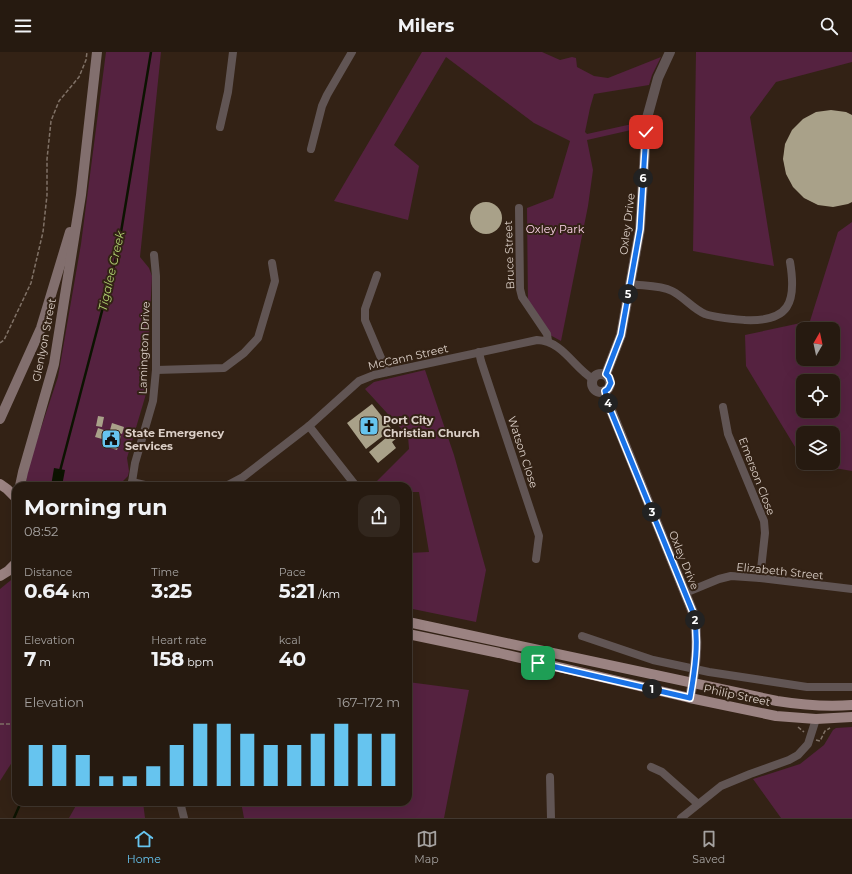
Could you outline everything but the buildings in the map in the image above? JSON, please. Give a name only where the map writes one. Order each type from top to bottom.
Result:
[{"type":"main road","name":"Glenlyon Street","points":[[21,482],[54,364],[81,195],[97,52]]},
{"type":"main road","name":"Glenlyon Street","points":[[0,419],[40,328],[81,195]]},
{"type":"main road","points":[[0,484],[12,494]]},
{"type":"main road","points":[[0,576],[12,567]]},
{"type":"main road","name":"Philip Street","points":[[412,623],[771,700],[801,705],[852,705]]},
{"type":"main road","name":"Philip Street","points":[[412,635],[499,653],[690,698],[776,716],[816,720],[852,717]]},
{"type":"street","points":[[220,127],[228,92],[233,52]]},
{"type":"street","points":[[311,149],[322,106],[327,94],[352,52]]},
{"type":"street","name":"Oxley Drive","points":[[606,374],[620,340],[640,229],[647,118],[654,91],[670,52]]},
{"type":"street","name":"Bruce Street","points":[[519,208],[520,289],[522,297],[548,334],[548,341]]},
{"type":"street","name":"Lamington Drive","points":[[131,482],[135,463],[153,401],[156,370],[156,276],[154,255]]},
{"type":"street","points":[[630,284],[672,291],[706,314],[729,319],[767,319],[782,311],[792,297],[793,279],[790,262]]},
{"type":"street","points":[[156,370],[224,368],[244,353],[258,338],[275,280],[272,263]]},
{"type":"street","points":[[377,275],[365,309],[365,320],[387,372]]},
{"type":"street","name":"McCann Street","points":[[234,482],[243,477],[309,426],[360,381],[374,375],[527,342],[537,340],[548,341]]},
{"type":"street","points":[[548,341],[557,346],[586,375],[593,379]]},
{"type":"street","name":"Watson Close","points":[[480,352],[481,360],[539,536],[536,559]]},
{"type":"street","points":[[598,374],[606,374],[611,383],[608,389],[599,392],[592,385],[593,379],[598,374]]},
{"type":"street","name":"Oxley Drive","points":[[605,391],[608,404],[694,615],[697,631],[695,669],[690,698]]},
{"type":"street","name":"Emerson Close","points":[[723,407],[728,434],[764,521],[765,533],[760,578]]},
{"type":"street","points":[[309,426],[353,482]]},
{"type":"street","name":"Elizabeth Street","points":[[685,594],[719,579],[731,576],[852,589]]},
{"type":"street","points":[[582,636],[652,660],[695,669],[807,687],[852,687]]},
{"type":"street","points":[[681,818],[721,786],[789,760],[798,755],[808,744],[816,720]]},
{"type":"street","points":[[651,766],[662,772],[698,804]]},
{"type":"street","points":[[550,777],[551,818]]},
{"type":"street","points":[[181,806],[184,818]]},
{"type":"path","points":[[0,343],[4,340],[31,283],[43,232],[47,195],[47,159],[51,121],[59,101],[79,77],[86,60],[87,52]]},
{"type":"path","points":[[0,724],[12,724]]},
{"type":"path","points":[[820,741],[825,731],[834,726]]},
{"type":"green space","points":[[106,52],[161,52],[140,257],[149,268],[152,276],[146,394],[127,458],[129,471],[128,476],[122,482],[26,482],[27,470],[58,377],[81,244]]},
{"type":"green space","name":"Oxley Park","points":[[422,52],[542,52],[560,60],[572,57],[576,58],[577,67],[594,76],[608,78],[661,57],[649,85],[594,94],[585,132],[587,134],[641,122],[640,128],[587,140],[593,170],[588,206],[561,341],[550,335],[528,306],[527,208],[553,198],[570,141],[534,123],[446,57],[394,145],[419,166],[408,220],[334,201]]},
{"type":"green space","points":[[696,52],[852,52],[852,62],[776,82],[750,117],[774,266],[693,251]]},
{"type":"green space","points":[[852,222],[852,471],[840,469],[840,426],[796,426],[796,448],[746,366],[745,335],[796,324],[796,366],[840,366],[840,322],[805,322],[810,321],[838,232]]},
{"type":"green space","points":[[425,370],[454,455],[486,570],[476,622],[412,609],[412,553],[429,552],[419,492],[412,492],[412,482],[376,482],[409,449],[408,436],[365,389],[374,382]]},
{"type":"green space","points":[[12,579],[12,762],[0,781],[0,589]]},
{"type":"green space","points":[[412,683],[469,690],[444,818],[244,818],[242,806],[412,806]]},
{"type":"green space","points":[[852,727],[852,818],[781,818],[753,779],[800,764],[824,745],[833,730],[836,728]]},
{"type":"green space","points":[[76,806],[144,806],[145,818],[69,818]]},
{"type":"shaded area","points":[[54,468],[65,470],[63,482],[52,482]]},
{"type":"waterway","name":"Tigalee Creek","points":[[60,471],[118,250],[151,52]]},
{"type":"waterway","name":"Tigalee Creek","points":[[14,818],[19,806]]},
{"type":"place","name":"Port City Christian Church","points":[[369,426]]},
{"type":"place","name":"State Emergency Services","points":[[111,439]]},
{"type":"route","points":[[538,663],[690,698],[694,676],[697,631],[694,615],[608,404],[605,391],[611,383],[606,374],[621,335],[640,229],[646,132]]}]
